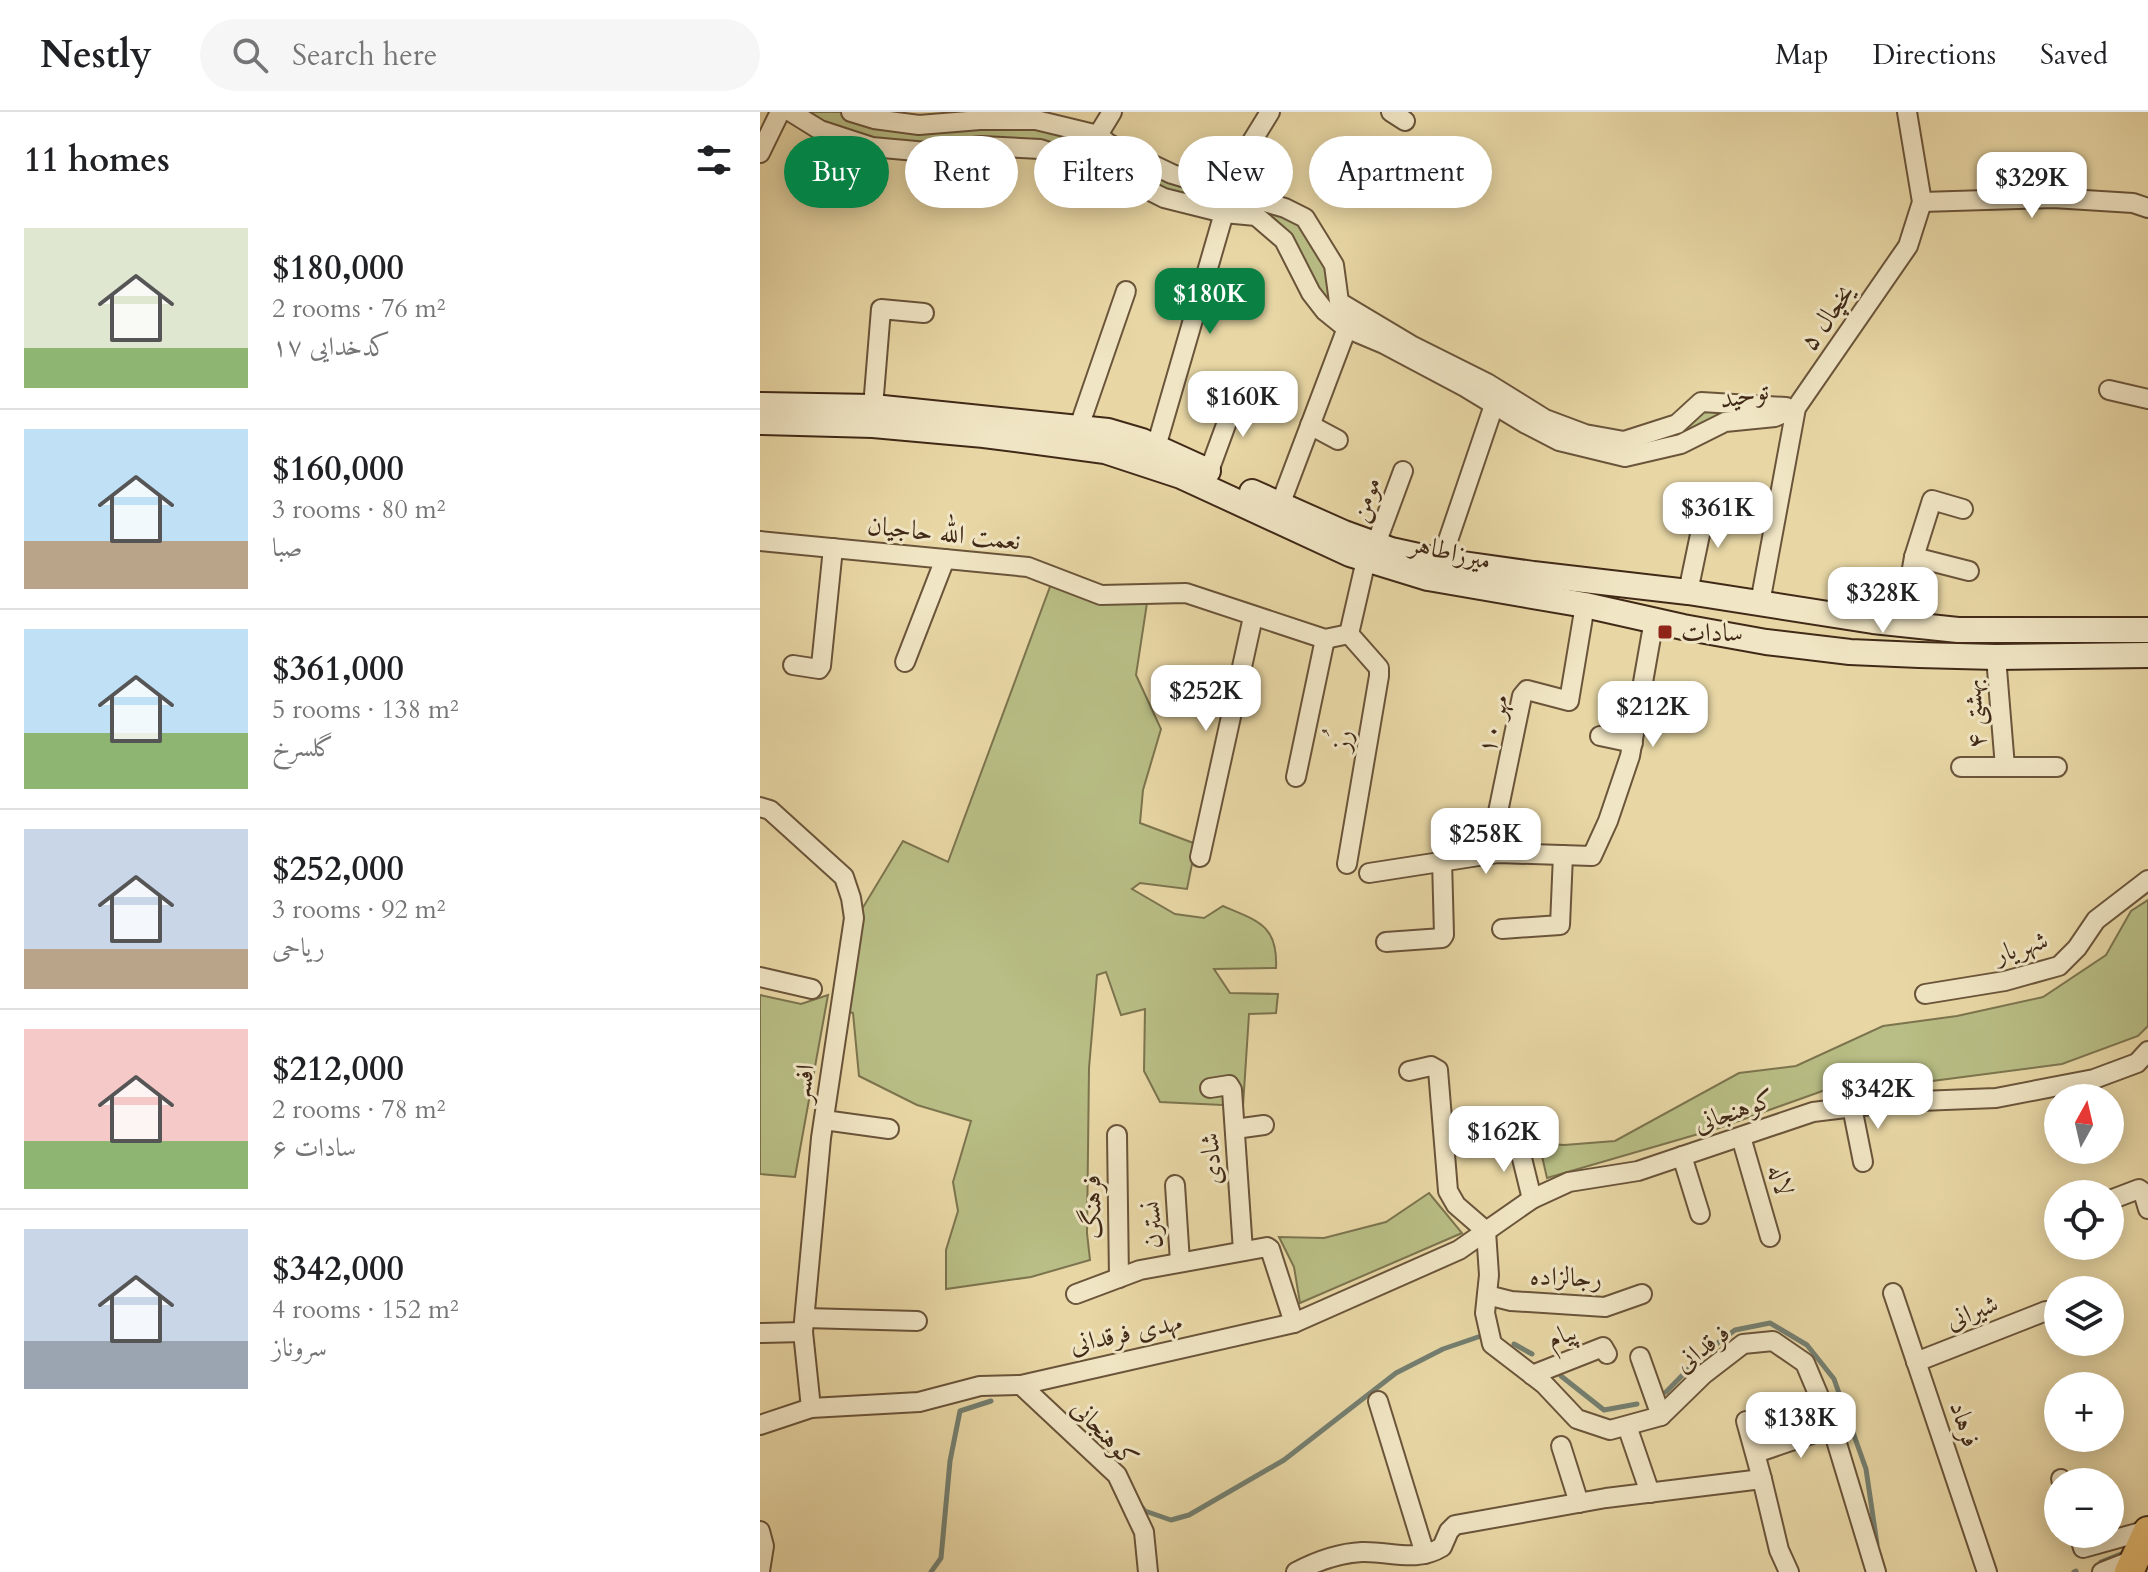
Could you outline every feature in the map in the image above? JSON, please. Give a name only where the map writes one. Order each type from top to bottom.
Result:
[{"type":"main road","name":"میرزاطاهر","points":[[760,405],[873,407],[1108,431],[1156,447],[1371,552],[1442,581],[1585,605],[1766,642],[1850,652],[1996,657],[2148,655]]},
{"type":"main road","name":"میرزاطاهر","points":[[760,422],[873,425],[984,435],[1105,451],[1181,476],[1285,526],[1371,552],[1688,592],[1902,625],[2008,632],[2148,630]]},
{"type":"main road","points":[[1683,627],[1680,606],[1688,592]]},
{"type":"main road","points":[[1850,652],[1858,639],[1859,629],[1852,616]]},
{"type":"main road","points":[[2132,1566],[2148,1530]]},
{"type":"street","points":[[760,153],[780,112]]},
{"type":"street","name":"توحید","points":[[791,112],[820,130],[872,147],[927,152],[982,146],[1034,149]]},
{"type":"street","name":"توحید","points":[[851,112],[904,123],[937,118],[1036,120],[1098,135],[1109,144],[1178,176]]},
{"type":"street","points":[[1098,135],[1112,112]]},
{"type":"street","points":[[1255,136],[1270,112]]},
{"type":"street","name":"یخچال ۵","points":[[1760,603],[1796,408],[1908,246],[1922,202],[1907,112]]},
{"type":"street","name":"توحید","points":[[1162,197],[1224,213],[1256,216],[1284,240],[1311,293],[1325,311],[1346,328],[1498,398]]},
{"type":"street","points":[[1922,202],[2053,198],[2133,203],[2148,208]]},
{"type":"street","points":[[1156,447],[1224,208]]},
{"type":"street","name":"توحید","points":[[1285,208],[1305,218],[1334,265],[1339,302],[1498,398],[1559,441],[1625,449],[1681,444],[1725,422],[1775,417],[1796,408]]},
{"type":"street","points":[[1079,427],[1126,291]]},
{"type":"street","points":[[873,407],[881,309],[924,313]]},
{"type":"street","points":[[1280,505],[1355,311]]},
{"type":"street","points":[[2109,390],[2148,399]]},
{"type":"street","points":[[1209,471],[1238,392]]},
{"type":"street","points":[[1441,561],[1498,398]]},
{"type":"street","name":"توحید","points":[[1625,449],[1677,424],[1701,402],[1796,408]]},
{"type":"street","points":[[1677,424],[1681,444]]},
{"type":"street","points":[[1310,425],[1338,440]]},
{"type":"street","name":"مومن","points":[[1349,634],[1371,552],[1403,471]]},
{"type":"street","points":[[1902,625],[1914,557],[1932,500],[1963,509]]},
{"type":"street","points":[[1688,592],[1707,501]]},
{"type":"street","name":"نعمت الله حاجیان","points":[[760,541],[1028,567],[1101,595],[1186,593],[1325,639],[1349,634]]},
{"type":"street","points":[[793,665],[819,669],[821,666],[833,548]]},
{"type":"street","points":[[1914,557],[1969,571]]},
{"type":"street","points":[[905,662],[945,559]]},
{"type":"street","name":"مهر ۱۰","points":[[1498,812],[1522,696],[1527,690],[1569,701],[1585,605]]},
{"type":"street","points":[[1200,857],[1253,617]]},
{"type":"street","points":[[1369,873],[1498,853],[1592,856],[1608,821],[1633,743],[1654,620]]},
{"type":"street","name":"رُز","points":[[1347,864],[1379,676],[1379,668],[1349,634]]},
{"type":"street","points":[[1296,777],[1325,639]]},
{"type":"street","name":"بهشتی ۴","points":[[1996,657],[2005,767]]},
{"type":"street","points":[[1600,736],[1633,743]]},
{"type":"street","points":[[1961,767],[2057,767]]},
{"type":"street","name":"افسر","points":[[760,807],[770,810],[844,877],[854,918],[824,1120],[804,1325],[811,1408]]},
{"type":"street","points":[[1502,929],[1560,925],[1563,855]]},
{"type":"street","points":[[1386,942],[1442,938],[1442,860]]},
{"type":"street","name":"شهریار","points":[[1925,994],[2005,981],[2059,966],[2077,948],[2096,920],[2148,880]]},
{"type":"street","points":[[760,977],[812,989]]},
{"type":"street","name":"کوهنجانی","points":[[1486,1231],[1532,1199],[1569,1182],[1638,1171],[1813,1112],[1895,1102],[1996,1098],[2094,1079],[2137,1063],[2148,1051]]},
{"type":"street","points":[[1409,1071],[1431,1066],[1438,1070],[1448,1191],[1456,1205],[1486,1231],[1487,1295]]},
{"type":"street","name":"شادی","points":[[1210,1088],[1232,1087],[1243,1251]]},
{"type":"street","points":[[1852,1107],[1863,1162]]},
{"type":"street","points":[[824,1120],[889,1129]]},
{"type":"street","points":[[1235,1129],[1264,1125]]},
{"type":"street","name":"فرهنگ","points":[[1117,1135],[1119,1278]]},
{"type":"street","name":"لاله","points":[[1741,1137],[1770,1237]]},
{"type":"street","points":[[1517,1138],[1532,1199]]},
{"type":"street","points":[[1682,1156],[1700,1214]]},
{"type":"street","name":"نسترن","points":[[1175,1185],[1180,1262]]},
{"type":"street","points":[[2124,1195],[2139,1189],[2143,1192],[2148,1209]]},
{"type":"street","name":"مهدی فرقدانی","points":[[760,1425],[811,1408],[919,1402],[980,1386],[1021,1385],[1294,1323],[1459,1250],[1486,1231]]},
{"type":"street","points":[[1076,1294],[1140,1270],[1263,1246],[1270,1249],[1294,1323]]},
{"type":"street","name":"فرهاد","points":[[1893,1293],[1987,1572]]},
{"type":"street","name":"رجالزاده","points":[[1487,1295],[1511,1301],[1605,1307],[1642,1294]]},
{"type":"street","name":"فرقدانی","points":[[1487,1295],[1485,1313],[1492,1344],[1532,1375],[1577,1419],[1610,1430],[1661,1416],[1704,1374],[1743,1344],[1773,1341],[1805,1363],[1832,1427],[1876,1572]]},
{"type":"street","name":"شیرانی","points":[[1916,1362],[2044,1312]]},
{"type":"street","points":[[760,1333],[804,1325],[917,1321]]},
{"type":"street","name":"پیام","points":[[1532,1375],[1603,1347],[1607,1354]]},
{"type":"street","points":[[1640,1357],[1661,1416]]},
{"type":"street","name":"کوهنجانی","points":[[1021,1385],[1117,1475],[1144,1532],[1148,1572]]},
{"type":"street","points":[[1378,1401],[1425,1554]]},
{"type":"street","points":[[1746,1421],[1779,1550],[1789,1572]]},
{"type":"street","points":[[1627,1426],[1650,1493]]},
{"type":"street","points":[[1756,1453],[1832,1427]]},
{"type":"street","points":[[1561,1446],[1579,1503]]},
{"type":"street","points":[[1296,1572],[1327,1559],[1360,1552],[1392,1564],[1442,1547],[1455,1525],[1579,1503],[1762,1479]]},
{"type":"street","points":[[2124,1534],[2148,1530]]},
{"type":"street","points":[[760,1531],[764,1546],[760,1571]]},
{"type":"street","points":[[2083,1548],[2090,1572]]},
{"type":"street","points":[[2102,1572],[2132,1566]]},
{"type":"green space","points":[[796,112],[844,112],[865,119],[918,127],[1034,124],[1089,136],[1034,136],[1034,147],[1018,146],[1018,136],[905,136],[905,147],[889,145],[889,136],[849,136],[819,127]]},
{"type":"green space","points":[[1162,171],[1178,176],[1178,200],[1163,196]]},
{"type":"green space","points":[[1214,208],[1275,208],[1302,219],[1330,265],[1336,302],[1406,346],[1544,420],[1582,435],[1623,443],[1676,427],[1700,407],[1785,409],[1774,414],[1727,418],[1680,442],[1625,455],[1558,440],[1466,385],[1346,326],[1313,293],[1285,237],[1257,214]]},
{"type":"green space","points":[[1051,584],[1101,603],[1147,603],[1136,675],[1161,729],[1143,790],[1140,823],[1196,844],[1187,889],[1140,883],[1132,889],[1175,914],[1204,918],[1223,906],[1263,926],[1273,942],[1276,968],[1214,969],[1230,993],[1278,994],[1276,1013],[1249,1014],[1243,1106],[1160,1102],[1144,1071],[1145,1009],[1121,1015],[1106,972],[1097,975],[1089,1068],[1087,1233],[1090,1260],[1031,1277],[946,1289],[946,1250],[958,1211],[953,1182],[971,1121],[917,1105],[859,1076],[853,1013],[846,1011],[859,914],[903,841],[948,862]]},
{"type":"green space","points":[[2148,900],[2148,1026],[2138,1036],[2062,1064],[1917,1083],[1828,1089],[1719,1128],[1547,1178],[1539,1143],[1564,1145],[1615,1141],[1739,1073],[1796,1066],[1883,1026],[1957,1016],[2043,997],[2106,955],[2131,911]]},
{"type":"green space","points":[[760,995],[801,1004],[828,995],[795,1177],[760,1174]]},
{"type":"green space","points":[[1429,1193],[1462,1233],[1300,1303],[1294,1267],[1279,1237],[1324,1238],[1386,1222]]},
{"type":"waterway","points":[[1666,1392],[1703,1354],[1735,1330],[1770,1323],[1807,1345],[1834,1379],[1866,1469],[1877,1544]]},
{"type":"waterway","points":[[1141,1506],[1145,1511],[1171,1520],[1189,1515],[1284,1460],[1396,1373],[1443,1349],[1481,1336]]},
{"type":"waterway","points":[[1514,1344],[1532,1354]]},
{"type":"waterway","points":[[1561,1376],[1604,1410],[1637,1404]]},
{"type":"waterway","points":[[931,1572],[941,1558],[950,1461],[960,1411],[991,1401]]},
{"type":"waterway","points":[[2101,1562],[2126,1552]]},
{"type":"place","name":"سادات","points":[[1665,632]]}]
